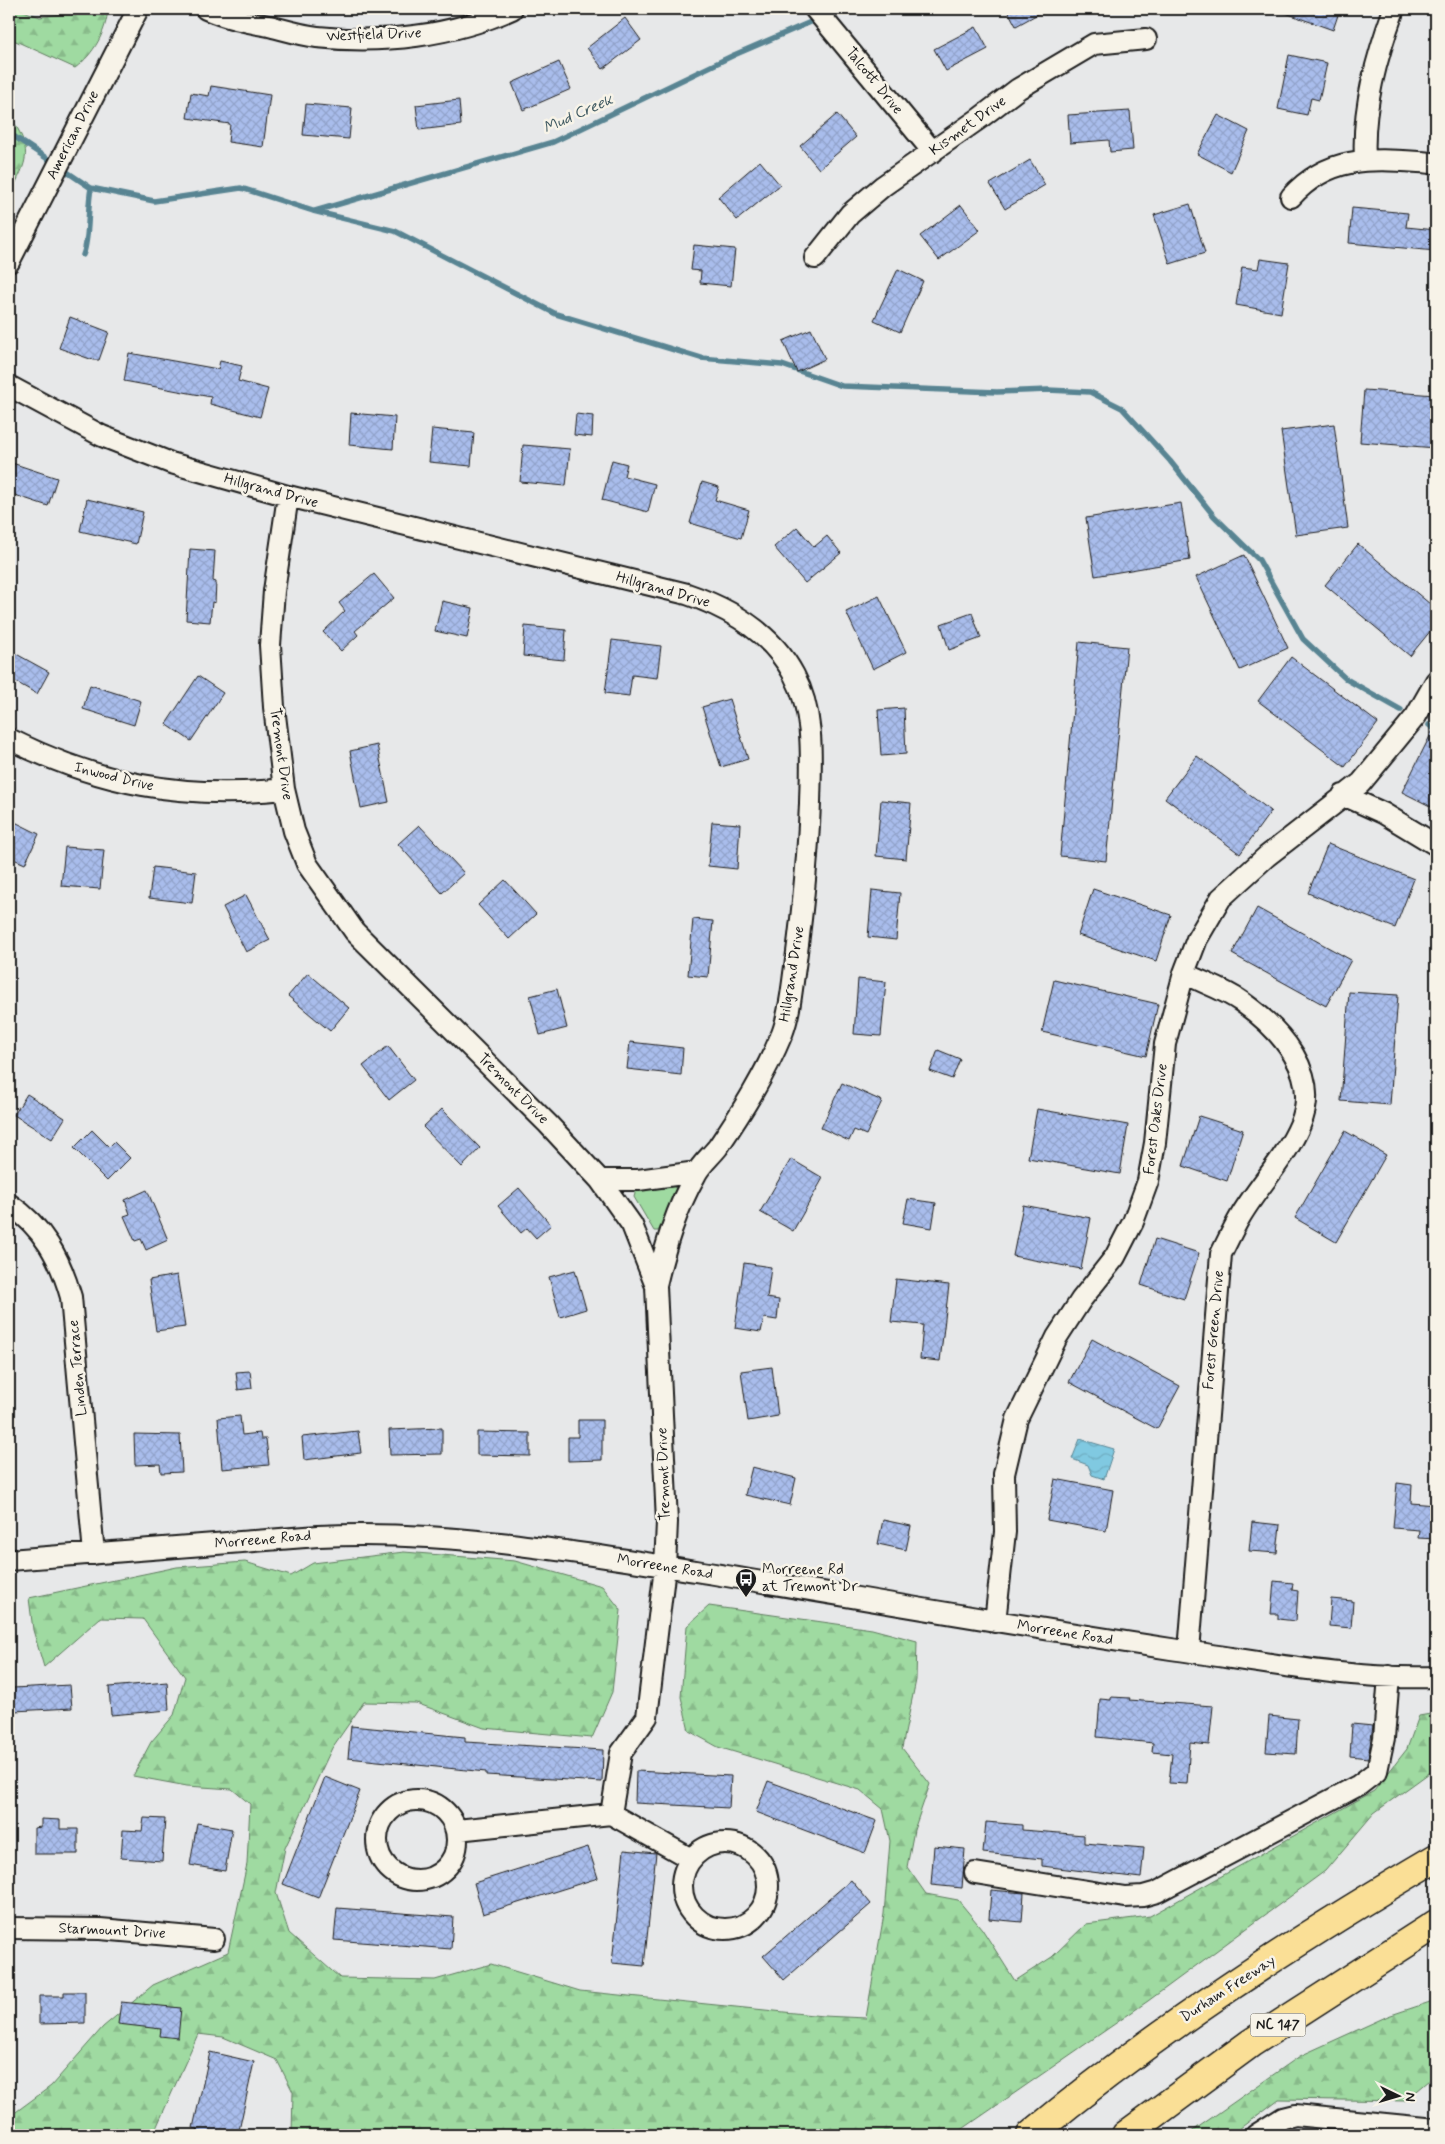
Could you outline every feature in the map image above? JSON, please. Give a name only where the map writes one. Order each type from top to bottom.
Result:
[{"type":"highway","name":"Durham Freeway","points":[[1031,2135],[1150,2041],[1282,1953],[1436,1858]]},
{"type":"highway","name":"NC 147","points":[[1126,2135],[1251,2044],[1436,1924]]},
{"type":"street","name":"American Drive","points":[[9,262],[138,9]]},
{"type":"street","name":"Westfield Drive","points":[[206,9],[222,16],[316,36],[354,39],[409,36],[451,30],[480,23],[512,9]]},
{"type":"street","name":"Talcott Drive","points":[[815,9],[933,152]]},
{"type":"street","points":[[1364,159],[1366,120],[1373,79],[1394,9]]},
{"type":"street","name":"Kismet Drive","points":[[815,258],[850,214],[883,186],[933,152],[1018,89],[1094,44],[1146,39]]},
{"type":"street","points":[[1291,197],[1306,180],[1334,167],[1364,159],[1436,163]]},
{"type":"street","name":"Hillgrand Drive","points":[[9,386],[111,440],[171,463],[288,496],[687,594],[710,602],[732,613],[757,630],[780,653],[794,674],[803,695],[809,721],[812,752],[804,897],[789,1003],[783,1030],[757,1088],[716,1149],[697,1172],[682,1203],[665,1246],[656,1286]]},
{"type":"street","name":"Tremont Drive","points":[[288,496],[274,591],[270,645],[274,707],[284,789],[294,831],[307,864],[355,932],[548,1124],[600,1180],[632,1224],[656,1286],[667,1522],[665,1566],[647,1717],[621,1753],[611,1814]]},
{"type":"street","name":"Forest Oaks Drive","points":[[995,1622],[1005,1532],[1004,1474],[1017,1419],[1057,1337],[1080,1300],[1115,1257],[1133,1222],[1148,1180],[1155,1143],[1165,1044],[1184,973],[1197,939],[1221,898],[1267,856],[1343,795],[1361,784],[1416,716],[1436,681]]},
{"type":"street","name":"Inwood Drive","points":[[9,739],[42,756],[81,770],[151,788],[239,792],[284,789]]},
{"type":"street","points":[[1343,795],[1383,813],[1436,845]]},
{"type":"street","name":"Forest Green Drive","points":[[1184,973],[1225,991],[1242,1002],[1275,1029],[1297,1058],[1304,1075],[1306,1105],[1301,1124],[1292,1141],[1239,1217],[1221,1254],[1189,1651]]},
{"type":"street","points":[[600,1180],[638,1180],[697,1172]]},
{"type":"street","name":"Linden Terrace","points":[[9,1204],[45,1236],[64,1273],[71,1297],[94,1554]]},
{"type":"street","name":"Morreene Road","points":[[9,1560],[318,1536],[390,1535],[511,1543],[665,1566],[995,1622],[1292,1666],[1389,1676],[1436,1677]]},
{"type":"street","points":[[976,1873],[1125,1897],[1143,1896],[1157,1892],[1359,1785],[1377,1771],[1384,1738],[1389,1676]]},
{"type":"street","points":[[412,1799],[432,1802],[446,1811],[456,1830],[457,1845],[454,1858],[435,1878],[410,1881],[392,1874],[378,1857],[377,1828],[392,1807],[412,1799]]},
{"type":"street","points":[[456,1830],[611,1814],[691,1859]]},
{"type":"street","points":[[723,1842],[744,1847],[761,1861],[768,1884],[765,1904],[752,1920],[739,1928],[719,1930],[698,1921],[686,1907],[683,1897],[682,1882],[691,1859],[706,1846],[723,1842]]},
{"type":"street","name":"Starmount Drive","points":[[9,1928],[116,1929],[214,1939]]},
{"type":"street","points":[[1256,2135],[1283,2118],[1296,2115],[1436,2129]]},
{"type":"green space","points":[[9,9],[18,9],[40,17],[69,13],[80,9],[108,9],[105,26],[98,42],[88,56],[75,68],[9,38]]},
{"type":"green space","points":[[9,115],[22,137],[26,155],[21,172],[9,195]]},
{"type":"green space","points":[[675,1187],[676,1192],[661,1226],[658,1231],[654,1231],[634,1197],[636,1190]]},
{"type":"green space","points":[[404,1552],[515,1561],[602,1586],[621,1610],[612,1692],[592,1738],[484,1728],[416,1703],[364,1702],[332,1748],[285,1848],[276,1893],[289,1933],[340,1978],[435,1980],[491,1964],[580,1991],[823,2016],[866,2018],[884,1914],[890,1841],[883,1809],[860,1790],[718,1747],[689,1731],[681,1697],[687,1626],[709,1606],[872,1629],[917,1641],[916,1680],[902,1748],[930,1784],[914,1830],[907,1867],[926,1894],[958,1900],[982,1929],[1015,1981],[1052,1957],[1086,1924],[1150,1916],[1374,1791],[1407,1749],[1419,1716],[1436,1713],[1436,1768],[1374,1813],[1325,1871],[1148,2001],[954,2135],[292,2135],[293,2092],[277,2060],[223,2037],[198,2034],[153,2135],[9,2135],[9,2117],[51,2086],[103,2027],[153,1985],[228,1952],[247,1864],[250,1804],[232,1789],[187,1786],[133,1776],[151,1742],[174,1715],[185,1677],[143,1619],[100,1618],[44,1667],[33,1630],[29,1598],[177,1567],[245,1562],[291,1576],[313,1563]]},
{"type":"green space","points":[[1436,2000],[1436,2075],[1405,2101],[1279,2099],[1231,2135],[1187,2135],[1300,2056],[1388,2016]]},
{"type":"water","points":[[1080,1439],[1114,1449],[1104,1479],[1092,1475],[1088,1465],[1072,1459]]},
{"type":"building","points":[[1007,9],[1047,9],[1016,26]]},
{"type":"building","points":[[1280,9],[1340,9],[1333,30],[1280,11]]},
{"type":"building","points":[[625,18],[641,40],[603,69],[587,48]]},
{"type":"building","points":[[976,27],[988,49],[946,71],[934,49]]},
{"type":"building","points":[[1289,55],[1327,63],[1319,100],[1311,98],[1307,115],[1278,109]]},
{"type":"building","points":[[559,62],[571,89],[523,110],[512,83]]},
{"type":"building","points":[[211,86],[270,95],[263,147],[228,142],[230,124],[187,118],[191,93],[209,96]]},
{"type":"building","points":[[459,100],[461,125],[419,130],[416,105]]},
{"type":"building","points":[[306,104],[352,108],[349,139],[303,135]]},
{"type":"building","points":[[1130,111],[1133,150],[1110,152],[1109,140],[1070,143],[1068,115]]},
{"type":"building","points":[[837,114],[856,137],[819,169],[800,146]]},
{"type":"building","points":[[1218,115],[1249,131],[1231,172],[1197,154]]},
{"type":"building","points":[[1030,160],[1045,185],[1005,209],[990,184]]},
{"type":"building","points":[[760,161],[780,185],[737,220],[718,197]]},
{"type":"building","points":[[1190,204],[1205,253],[1170,264],[1154,215]]},
{"type":"building","points":[[961,205],[980,230],[939,260],[920,236]]},
{"type":"building","points":[[1352,208],[1408,213],[1406,227],[1436,230],[1436,251],[1349,243]]},
{"type":"building","points":[[694,245],[735,249],[731,286],[700,283],[701,271],[691,270]]},
{"type":"building","points":[[1260,259],[1289,263],[1281,313],[1236,305],[1242,267],[1258,269]]},
{"type":"building","points":[[898,269],[923,281],[900,332],[874,320]]},
{"type":"building","points":[[70,317],[109,332],[99,360],[93,360],[59,348]]},
{"type":"building","points":[[811,329],[825,359],[797,372],[783,341]]},
{"type":"building","points":[[129,353],[218,369],[220,361],[242,366],[238,381],[268,389],[260,417],[210,404],[211,397],[124,381]]},
{"type":"building","points":[[1364,390],[1436,395],[1436,448],[1360,442]]},
{"type":"building","points":[[351,413],[395,417],[393,449],[349,445]]},
{"type":"building","points":[[576,414],[593,416],[592,437],[574,435]]},
{"type":"building","points":[[1334,424],[1348,528],[1296,535],[1281,431]]},
{"type":"building","points":[[432,429],[474,433],[471,466],[429,462]]},
{"type":"building","points":[[523,445],[570,449],[566,486],[520,482]]},
{"type":"building","points":[[612,460],[627,464],[624,476],[655,484],[648,512],[602,500]]},
{"type":"building","points":[[9,462],[57,478],[48,506],[9,493]]},
{"type":"building","points":[[702,482],[719,487],[715,500],[749,510],[741,538],[690,523]]},
{"type":"building","points":[[87,499],[143,512],[136,544],[80,531]]},
{"type":"building","points":[[1181,503],[1190,560],[1095,576],[1086,518]]},
{"type":"building","points":[[797,527],[814,547],[827,536],[841,553],[805,583],[774,547]]},
{"type":"building","points":[[1358,544],[1436,609],[1436,624],[1410,656],[1325,585]]},
{"type":"building","points":[[190,549],[215,551],[213,581],[216,582],[215,603],[212,602],[210,622],[186,620]]},
{"type":"building","points":[[1244,555],[1288,648],[1240,670],[1196,577]]},
{"type":"building","points":[[374,574],[394,598],[355,631],[358,635],[341,651],[323,632],[345,611],[339,603]]},
{"type":"building","points":[[879,596],[906,652],[873,669],[846,612]]},
{"type":"building","points":[[442,601],[473,608],[467,638],[435,631]]},
{"type":"building","points":[[972,613],[981,638],[949,650],[941,624]]},
{"type":"building","points":[[525,626],[566,630],[564,660],[523,656]]},
{"type":"building","points":[[612,640],[661,646],[657,678],[632,675],[629,696],[605,693]]},
{"type":"building","points":[[1079,642],[1127,647],[1106,861],[1060,856]]},
{"type":"building","points":[[9,650],[49,672],[37,694],[9,678]]},
{"type":"building","points":[[1291,657],[1378,723],[1345,767],[1258,701]]},
{"type":"building","points":[[198,676],[223,693],[191,741],[166,724]]},
{"type":"building","points":[[90,685],[141,701],[134,725],[83,709]]},
{"type":"building","points":[[729,699],[748,759],[721,767],[702,707]]},
{"type":"building","points":[[904,708],[906,754],[881,756],[878,710]]},
{"type":"building","points":[[1436,724],[1436,809],[1402,792]]},
{"type":"building","points":[[377,745],[389,802],[361,808],[350,751]]},
{"type":"building","points":[[1197,756],[1271,811],[1240,854],[1165,798]]},
{"type":"building","points":[[881,800],[911,803],[906,859],[876,856]]},
{"type":"building","points":[[9,819],[39,834],[25,864],[9,857]]},
{"type":"building","points":[[712,822],[740,824],[737,869],[708,866]]},
{"type":"building","points":[[419,825],[464,873],[442,893],[398,844]]},
{"type":"building","points":[[1328,844],[1414,879],[1395,928],[1308,893]]},
{"type":"building","points":[[65,847],[104,850],[100,889],[61,886]]},
{"type":"building","points":[[153,867],[196,872],[192,903],[149,898]]},
{"type":"building","points":[[505,880],[536,914],[509,939],[478,905]]},
{"type":"building","points":[[1093,889],[1171,915],[1156,961],[1078,935]]},
{"type":"building","points":[[872,890],[900,893],[896,940],[868,937]]},
{"type":"building","points":[[246,895],[270,940],[246,952],[223,907]]},
{"type":"building","points":[[1257,908],[1351,960],[1326,1006],[1232,954]]},
{"type":"building","points":[[693,919],[713,921],[708,977],[688,975]]},
{"type":"building","points":[[308,973],[349,1008],[330,1031],[288,996]]},
{"type":"building","points":[[858,979],[886,982],[881,1036],[854,1034]]},
{"type":"building","points":[[1054,980],[1158,1004],[1146,1056],[1042,1032]]},
{"type":"building","points":[[557,989],[567,1028],[540,1035],[530,996]]},
{"type":"building","points":[[1349,992],[1398,995],[1390,1105],[1341,1101]]},
{"type":"building","points":[[630,1042],[683,1048],[681,1075],[627,1069]]},
{"type":"building","points":[[388,1046],[414,1080],[389,1100],[363,1066]]},
{"type":"building","points":[[938,1050],[960,1059],[952,1079],[930,1071]]},
{"type":"building","points":[[842,1083],[882,1101],[866,1135],[854,1130],[849,1141],[821,1128]]},
{"type":"building","points":[[27,1094],[65,1118],[52,1139],[14,1115]]},
{"type":"building","points":[[442,1109],[480,1148],[462,1167],[423,1127]]},
{"type":"building","points":[[1037,1109],[1128,1125],[1120,1174],[1028,1158]]},
{"type":"building","points":[[1199,1116],[1243,1130],[1227,1181],[1183,1166]]},
{"type":"building","points":[[92,1130],[109,1147],[114,1142],[130,1158],[107,1181],[74,1148]]},
{"type":"building","points":[[1345,1131],[1386,1155],[1336,1242],[1295,1218]]},
{"type":"building","points":[[791,1159],[823,1178],[793,1231],[760,1212]]},
{"type":"building","points":[[519,1188],[551,1225],[536,1238],[527,1228],[521,1233],[498,1206]]},
{"type":"building","points":[[147,1190],[168,1240],[146,1250],[141,1239],[135,1241],[124,1216],[130,1214],[125,1200]]},
{"type":"building","points":[[908,1199],[936,1203],[932,1228],[903,1223]]},
{"type":"building","points":[[1023,1205],[1091,1218],[1081,1269],[1013,1256]]},
{"type":"building","points":[[1155,1239],[1199,1253],[1184,1299],[1141,1285]]},
{"type":"building","points":[[744,1263],[771,1267],[767,1298],[779,1300],[777,1320],[764,1318],[761,1332],[735,1328]]},
{"type":"building","points":[[575,1270],[586,1309],[560,1317],[549,1277]]},
{"type":"building","points":[[177,1275],[185,1327],[156,1331],[149,1280]]},
{"type":"building","points":[[896,1279],[949,1285],[940,1361],[920,1359],[923,1325],[891,1322]]},
{"type":"building","points":[[1092,1339],[1180,1386],[1157,1429],[1069,1382]]},
{"type":"building","points":[[772,1367],[778,1416],[748,1421],[741,1371]]},
{"type":"building","points":[[250,1371],[252,1388],[238,1390],[236,1372]]},
{"type":"building","points":[[240,1416],[242,1435],[260,1433],[261,1439],[266,1439],[269,1465],[222,1469],[218,1418]]},
{"type":"building","points":[[578,1420],[602,1420],[602,1460],[568,1461],[568,1437],[578,1437]]},
{"type":"building","points":[[442,1428],[442,1454],[390,1455],[389,1430]]},
{"type":"building","points":[[358,1431],[361,1453],[304,1460],[302,1437]]},
{"type":"building","points":[[477,1432],[530,1433],[530,1456],[477,1455]]},
{"type":"building","points":[[134,1434],[180,1435],[182,1472],[161,1473],[160,1464],[135,1465]]},
{"type":"building","points":[[752,1467],[796,1478],[790,1505],[745,1495]]},
{"type":"building","points":[[1055,1479],[1113,1490],[1106,1531],[1047,1520]]},
{"type":"building","points":[[1397,1483],[1412,1485],[1411,1503],[1436,1505],[1436,1539],[1418,1538],[1419,1530],[1393,1528]]},
{"type":"building","points":[[883,1520],[911,1526],[906,1550],[878,1544]]},
{"type":"building","points":[[1252,1522],[1280,1525],[1277,1553],[1249,1551]]},
{"type":"building","points":[[1274,1581],[1293,1583],[1292,1590],[1298,1591],[1296,1621],[1278,1619],[1278,1614],[1271,1614]]},
{"type":"building","points":[[1331,1599],[1353,1601],[1351,1628],[1329,1626]]},
{"type":"building","points":[[167,1682],[169,1710],[111,1715],[109,1687]]},
{"type":"building","points":[[70,1685],[72,1708],[14,1711],[13,1688]]},
{"type":"building","points":[[1111,1697],[1213,1706],[1209,1745],[1190,1743],[1187,1784],[1169,1783],[1172,1754],[1152,1752],[1153,1743],[1097,1737],[1100,1699],[1111,1700]]},
{"type":"building","points":[[1269,1716],[1298,1719],[1296,1754],[1266,1752]]},
{"type":"building","points":[[1352,1724],[1373,1726],[1368,1758],[1350,1756]]},
{"type":"building","points":[[351,1726],[465,1737],[465,1742],[603,1750],[602,1782],[486,1775],[486,1772],[348,1758]]},
{"type":"building","points":[[636,1771],[731,1776],[729,1808],[635,1803]]},
{"type":"building","points":[[325,1777],[360,1791],[318,1898],[283,1884]]},
{"type":"building","points":[[768,1781],[877,1821],[865,1853],[756,1812]]},
{"type":"building","points":[[144,1818],[165,1819],[162,1861],[121,1858],[123,1830],[142,1831]]},
{"type":"building","points":[[41,1819],[60,1820],[60,1829],[78,1829],[78,1854],[34,1854],[34,1828],[41,1827]]},
{"type":"building","points":[[986,1822],[1022,1825],[1022,1830],[1084,1835],[1084,1843],[1144,1848],[1141,1878],[1042,1866],[1042,1859],[983,1853]]},
{"type":"building","points":[[197,1823],[232,1829],[225,1871],[190,1865]]},
{"type":"building","points":[[934,1846],[965,1849],[962,1888],[931,1885]]},
{"type":"building","points":[[588,1847],[598,1878],[483,1914],[474,1883]]},
{"type":"building","points":[[624,1850],[656,1853],[644,1966],[612,1963]]},
{"type":"building","points":[[851,1880],[871,1904],[784,1980],[763,1956]]},
{"type":"building","points":[[991,1890],[1024,1893],[1022,1922],[989,1919]]},
{"type":"building","points":[[337,1908],[453,1917],[451,1949],[334,1940]]},
{"type":"building","points":[[64,1992],[85,1992],[85,2023],[39,2024],[39,1996],[64,1996]]},
{"type":"building","points":[[121,2002],[181,2008],[178,2038],[160,2036],[161,2029],[118,2024]]},
{"type":"building","points":[[210,2052],[254,2062],[238,2135],[196,2135],[198,2129],[193,2128]]},
{"type":"waterway","name":"Mud Creek","points":[[315,211],[553,142],[734,55],[841,9]]},
{"type":"waterway","points":[[9,133],[91,188],[154,201],[241,188],[313,211],[395,231],[556,314],[701,358],[782,365],[842,386],[997,392],[1048,390],[1090,392],[1122,408],[1170,461],[1214,516],[1259,560],[1303,639],[1346,679],[1401,710]]},
{"type":"waterway","points":[[83,255],[87,240],[91,188]]},
{"type":"waterway","points":[[1429,725],[1436,730]]},
{"type":"place","name":"Morreene Rd at Tremont Dr","points":[[746,1598]]}]
